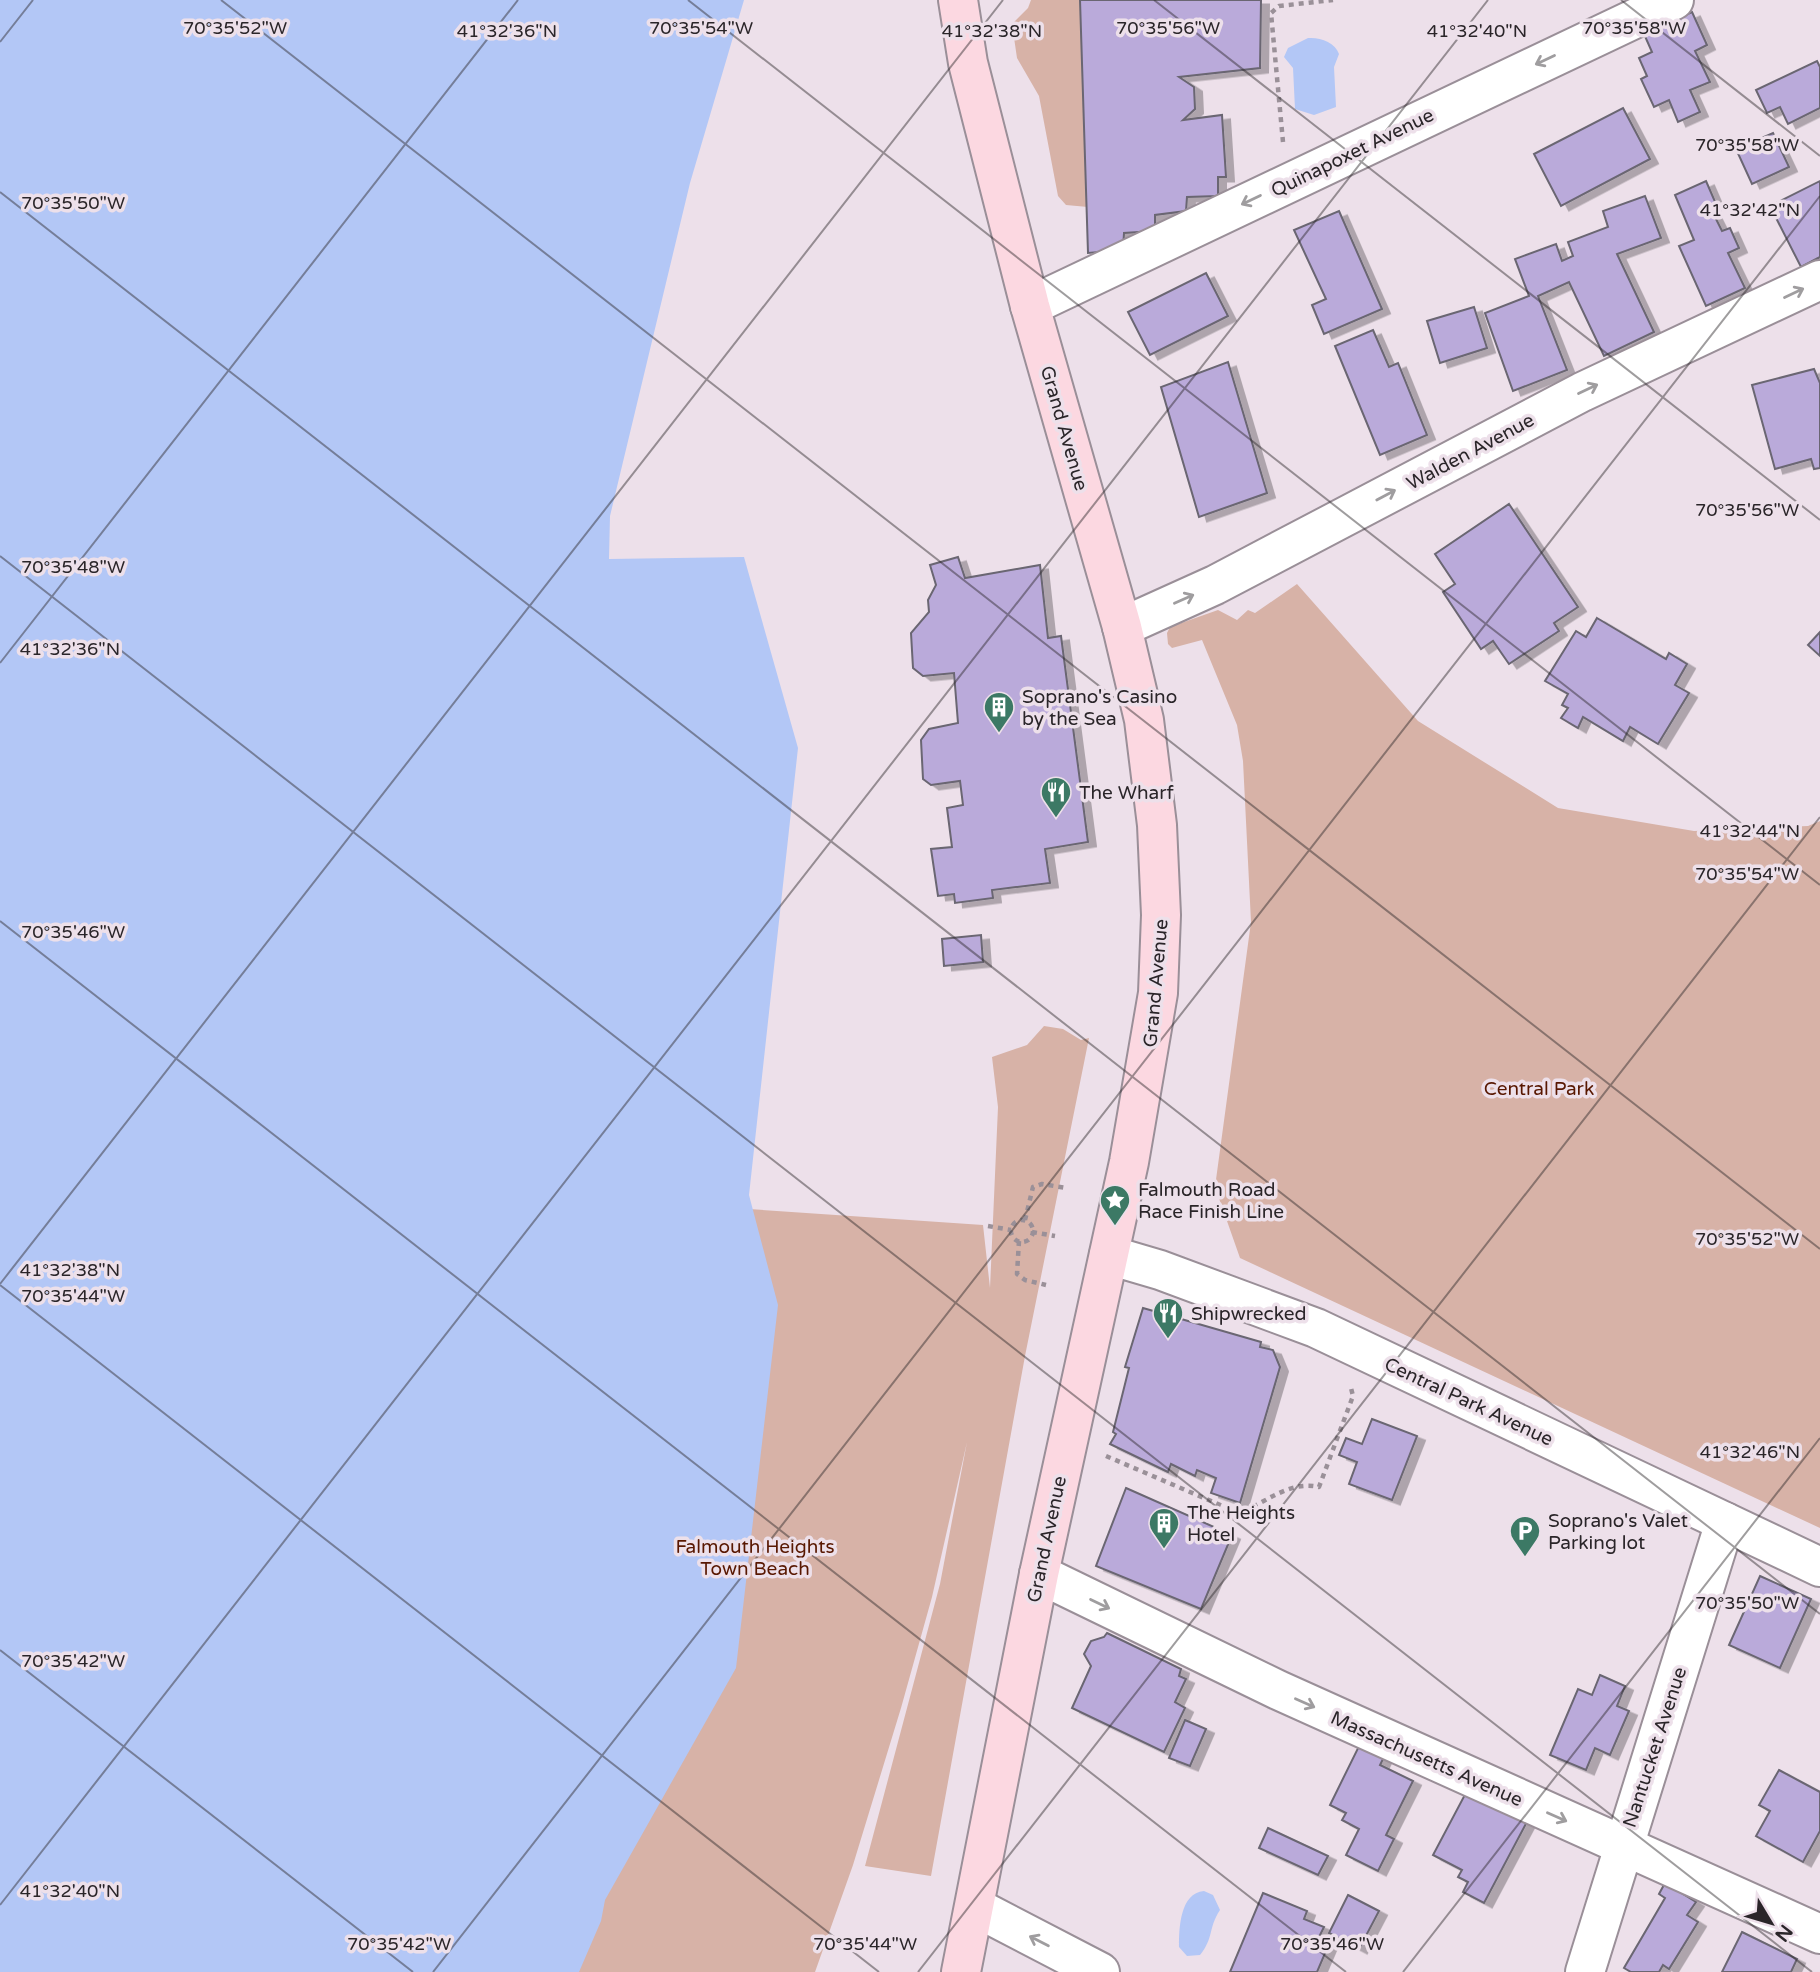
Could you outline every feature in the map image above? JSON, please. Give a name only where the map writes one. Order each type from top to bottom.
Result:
[{"type":"main road","name":"Grand Avenue","points":[[958,0],[968,63],[1030,306],[1122,627],[1151,764],[1160,862],[1161,915],[1158,993],[1147,1064],[1109,1255],[1039,1574],[961,1972]]},
{"type":"street","name":"Quinapoxet Avenue","points":[[1030,306],[1674,0]]},
{"type":"street","name":"Walden Avenue","points":[[1122,627],[1215,585],[1582,392],[1820,281]]},
{"type":"street","name":"Central Park Avenue","points":[[1109,1255],[1160,1270],[1316,1328],[1820,1567]]},
{"type":"street","name":"Nantucket Avenue","points":[[1585,1972],[1622,1846],[1725,1522]]},
{"type":"street","name":"Massachusetts Avenue","points":[[1039,1574],[1278,1690],[1820,1934]]},
{"type":"street","points":[[975,1907],[1100,1972]]},
{"type":"path","points":[[1284,150],[1271,13],[1279,6],[1333,0]]},
{"type":"path","points":[[1024,1220],[1030,1192],[1038,1184],[1066,1188]]},
{"type":"path","points":[[1011,1230],[1016,1222],[1024,1220]]},
{"type":"path","points":[[1019,1241],[1027,1241],[1032,1232],[1032,1226],[1024,1220]]},
{"type":"path","points":[[988,1226],[1011,1230],[1019,1241],[1017,1274],[1025,1280],[1046,1285]]},
{"type":"path","points":[[1032,1232],[1055,1236]]},
{"type":"path","points":[[1098,1453],[1239,1513],[1294,1486],[1305,1484],[1319,1487],[1353,1396],[1351,1390],[1367,1353]]},
{"type":"green space","points":[[1031,0],[1080,0],[1088,207],[1066,205],[1058,196],[1039,96],[1017,58],[1012,24],[1028,8]]},
{"type":"green space","name":"Central Park","points":[[1297,584],[1418,721],[1558,808],[1694,831],[1808,826],[1820,821],[1820,1528],[1240,1258],[1215,1187],[1251,922],[1243,761],[1237,725],[1202,640],[1172,648],[1168,644],[1167,633],[1170,627],[1218,610],[1237,620],[1248,610],[1255,613]]},
{"type":"green space","name":"Falmouth Heights Town Beach","points":[[1044,1026],[1063,1029],[1081,1040],[1089,1038],[1025,1356],[931,1876],[865,1866],[940,1584],[967,1442],[932,1597],[901,1708],[853,1865],[815,1972],[428,1972],[661,1203],[983,1225],[990,1288],[998,1107],[992,1057],[1027,1045]]},
{"type":"water","points":[[0,0],[744,0],[690,183],[610,516],[609,559],[744,557],[798,748],[749,1195],[778,1305],[736,1668],[605,1900],[601,1921],[579,1972],[0,1972]]},
{"type":"water","points":[[1308,38],[1326,41],[1334,46],[1339,54],[1334,67],[1336,107],[1314,115],[1295,109],[1293,68],[1284,57],[1288,48]]},
{"type":"water","points":[[1204,1891],[1213,1895],[1220,1910],[1200,1955],[1187,1956],[1179,1947],[1182,1913],[1190,1898]]},
{"type":"building","points":[[1080,0],[1261,0],[1260,68],[1179,77],[1194,87],[1195,109],[1183,120],[1222,115],[1226,177],[1218,177],[1218,196],[1187,197],[1186,211],[1155,215],[1155,231],[1124,233],[1123,250],[1088,253]]},
{"type":"building","points":[[1692,12],[1707,45],[1695,51],[1710,82],[1690,90],[1700,112],[1678,122],[1669,100],[1654,107],[1641,79],[1647,76],[1639,58],[1652,52],[1644,34]]},
{"type":"building","points":[[1817,61],[1820,67],[1820,108],[1788,124],[1780,107],[1767,113],[1756,90]]},
{"type":"building","points":[[1623,108],[1650,159],[1561,206],[1534,154]]},
{"type":"building","points":[[1773,133],[1789,167],[1752,184],[1736,149]]},
{"type":"building","points":[[1706,181],[1716,204],[1710,207],[1722,231],[1730,228],[1739,248],[1728,253],[1745,288],[1706,306],[1679,246],[1694,240],[1675,195]]},
{"type":"building","points":[[1820,181],[1820,257],[1801,267],[1770,206]]},
{"type":"building","points":[[1645,196],[1661,238],[1617,254],[1654,332],[1604,356],[1569,282],[1538,296],[1567,370],[1513,391],[1485,313],[1529,296],[1515,259],[1556,244],[1562,261],[1573,256],[1568,242],[1608,227],[1603,211]]},
{"type":"building","points":[[1339,211],[1382,309],[1324,334],[1312,305],[1326,299],[1294,230]]},
{"type":"building","points":[[1206,273],[1228,316],[1150,355],[1128,312]]},
{"type":"building","points":[[1474,307],[1487,348],[1440,363],[1427,321]]},
{"type":"building","points":[[1373,330],[1389,367],[1398,363],[1427,435],[1380,455],[1335,346]]},
{"type":"building","points":[[1228,362],[1267,493],[1199,517],[1161,387]]},
{"type":"building","points":[[1814,369],[1820,383],[1820,468],[1814,469],[1811,459],[1775,469],[1752,385]]},
{"type":"building","points":[[1509,504],[1578,607],[1554,623],[1559,631],[1509,664],[1493,641],[1481,649],[1443,592],[1455,584],[1435,554]]},
{"type":"building","name":"Soprano's Casino by the Sea","points":[[958,557],[965,578],[1040,565],[1048,638],[1061,636],[1088,842],[1045,849],[1050,883],[992,890],[993,898],[955,903],[954,894],[938,896],[931,849],[952,847],[947,808],[963,805],[960,781],[931,785],[923,779],[921,740],[929,729],[958,723],[954,673],[923,676],[913,668],[911,633],[929,612],[928,600],[936,585],[930,565]]},
{"type":"building","points":[[1597,618],[1666,659],[1669,653],[1687,664],[1675,685],[1689,693],[1658,744],[1630,727],[1623,741],[1583,717],[1578,728],[1561,718],[1568,708],[1562,705],[1568,694],[1545,681],[1576,631],[1586,637]]},
{"type":"building","points":[[1820,632],[1820,656],[1808,645]]},
{"type":"building","points":[[981,935],[983,962],[944,966],[942,939]]},
{"type":"building","points":[[1143,1308],[1261,1342],[1260,1347],[1273,1350],[1280,1367],[1240,1503],[1211,1493],[1216,1478],[1197,1470],[1195,1476],[1171,1464],[1168,1472],[1110,1444],[1116,1434],[1113,1432],[1129,1368],[1125,1367]]},
{"type":"building","points":[[1372,1419],[1417,1436],[1392,1500],[1349,1484],[1357,1462],[1339,1455],[1346,1438],[1362,1444]]},
{"type":"building","name":"The Heights Hotel","points":[[1126,1488],[1232,1535],[1201,1609],[1096,1566]]},
{"type":"building","points":[[1760,1576],[1811,1599],[1780,1668],[1729,1645]]},
{"type":"building","points":[[1107,1633],[1181,1669],[1179,1676],[1186,1679],[1175,1702],[1185,1708],[1164,1752],[1072,1708],[1091,1666],[1084,1654],[1091,1641],[1104,1637]]},
{"type":"building","points":[[1600,1675],[1625,1686],[1617,1706],[1629,1711],[1610,1755],[1595,1748],[1586,1770],[1550,1755],[1578,1689],[1592,1695]]},
{"type":"building","points":[[1185,1720],[1206,1729],[1190,1766],[1169,1758]]},
{"type":"building","points":[[1365,1734],[1389,1747],[1380,1765],[1413,1781],[1386,1835],[1394,1839],[1378,1871],[1346,1855],[1359,1829],[1342,1820],[1346,1813],[1330,1805]]},
{"type":"building","points":[[1779,1770],[1820,1792],[1820,1831],[1803,1862],[1756,1836],[1770,1811],[1759,1805]]},
{"type":"building","points":[[1469,1787],[1529,1818],[1484,1903],[1463,1892],[1468,1882],[1458,1877],[1462,1870],[1433,1855]]},
{"type":"building","points":[[1268,1828],[1328,1856],[1318,1875],[1259,1848]]},
{"type":"building","points":[[1665,1883],[1696,1902],[1687,1915],[1698,1922],[1669,1969],[1663,1965],[1659,1972],[1631,1972],[1624,1968],[1665,1898],[1659,1894]]},
{"type":"building","points":[[1263,1893],[1307,1911],[1304,1919],[1324,1927],[1318,1939],[1329,1944],[1317,1972],[1230,1972]]},
{"type":"building","points":[[1348,1895],[1379,1911],[1359,1949],[1329,1933]]},
{"type":"building","points":[[1742,1932],[1797,1959],[1791,1972],[1722,1972]]},
{"type":"place","name":"Soprano's Casino by the Sea","points":[[999,734]]},
{"type":"place","name":"The Wharf","points":[[1056,819]]},
{"type":"place","name":"Falmouth Road Race Finish Line","points":[[1115,1227]]},
{"type":"place","name":"Shipwrecked","points":[[1168,1340]]},
{"type":"place","name":"The Heights Hotel","points":[[1164,1550]]},
{"type":"place","name":"Soprano's Valet Parking lot","points":[[1525,1558]]}]
